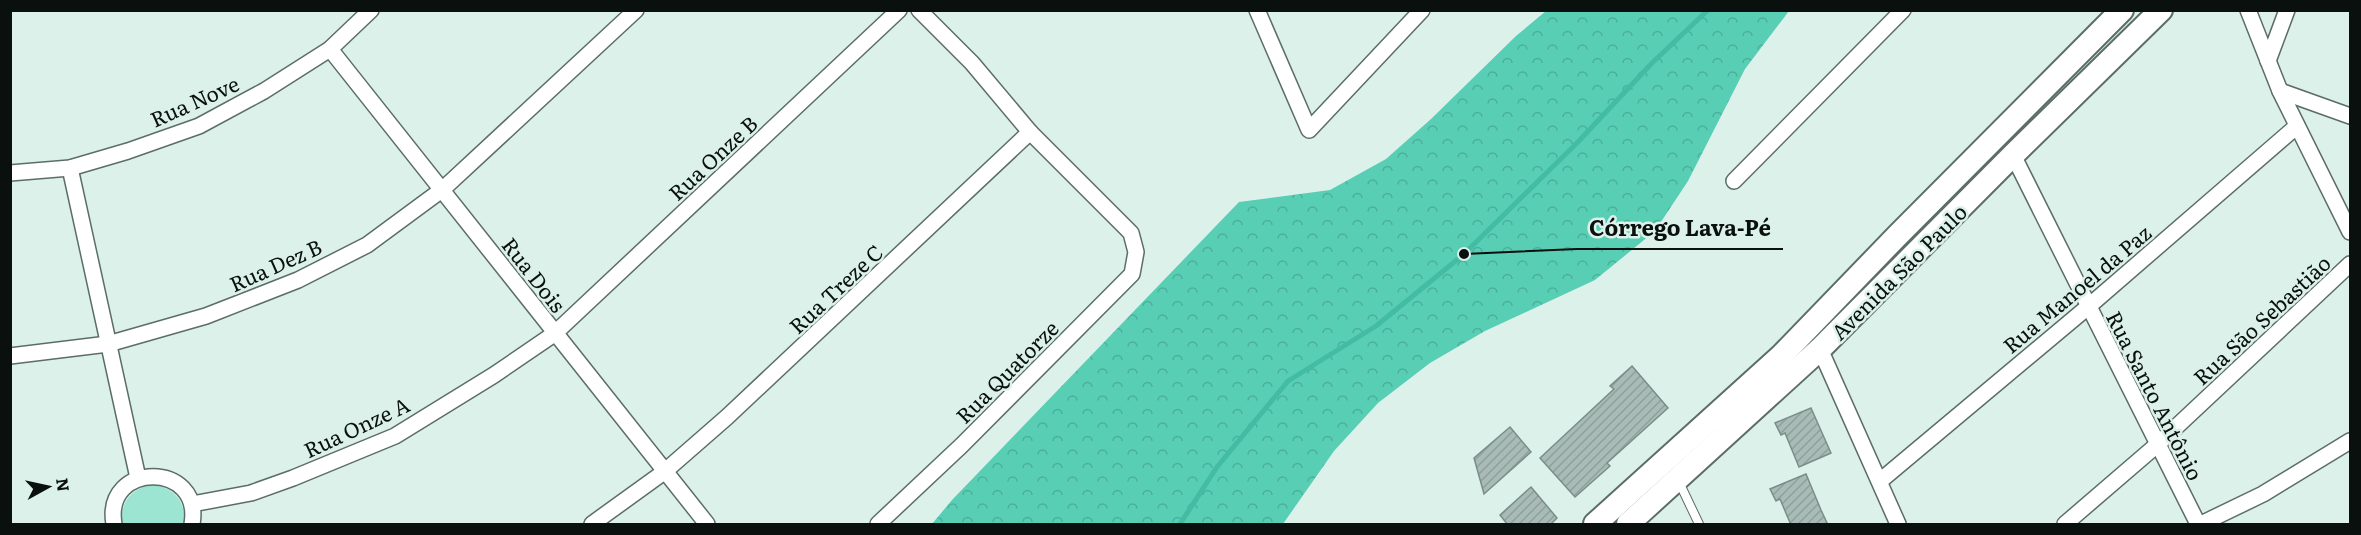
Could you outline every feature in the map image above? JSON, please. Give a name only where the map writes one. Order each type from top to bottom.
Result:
[{"type":"street","name":"Rua Nove","points":[[10,173],[70,168],[199,126],[264,91],[330,49],[371,10]]},
{"type":"street","name":"Rua Dez B","points":[[10,356],[108,344],[206,316],[298,280],[367,245],[442,189],[636,10]]},
{"type":"street","name":"Rua Onze B","points":[[554,334],[899,10]]},
{"type":"street","points":[[919,10],[972,63],[1030,132]]},
{"type":"street","points":[[1257,10],[1308,130],[1422,10]]},
{"type":"street","points":[[1734,181],[1903,10]]},
{"type":"street","name":"Avenida São Paulo","points":[[1595,525],[1781,356],[2122,10]]},
{"type":"street","name":"Avenida São Paulo","points":[[1628,525],[1820,349],[2161,10]]},
{"type":"street","points":[[2248,10],[2280,91],[2350,232]]},
{"type":"street","points":[[2268,62],[2287,10]]},
{"type":"street","name":"Rua Dois","points":[[330,49],[707,525]]},
{"type":"street","points":[[2280,91],[2350,116]]},
{"type":"street","name":"Rua Manoel da Paz","points":[[1880,481],[2089,306],[2297,126]]},
{"type":"street","name":"Rua Quatorze","points":[[878,525],[962,445],[1132,274],[1136,252],[1131,233],[1030,132]]},
{"type":"street","name":"Rua Treze C","points":[[592,525],[664,472],[871,284],[1030,132]]},
{"type":"street","name":"Rua Santo Antônio","points":[[2013,155],[2199,525]]},
{"type":"street","points":[[70,168],[138,478]]},
{"type":"street","name":"Rua São Sebastião","points":[[2065,525],[2158,444],[2350,264]]},
{"type":"street","name":"Rua Onze A","points":[[192,504],[250,493],[395,436],[494,375],[554,334]]},
{"type":"street","points":[[1820,349],[1898,525]]},
{"type":"street","points":[[2199,525],[2263,494],[2350,441]]},
{"type":"street","points":[[110,524],[118,496],[126,486],[138,478],[151,476],[170,480],[186,492],[192,504],[192,525]]},
{"type":"lane","points":[[1679,480],[1699,525]]},
{"type":"green space","points":[[1546,11],[1789,11],[1745,69],[1688,181],[1655,231],[1595,280],[1485,331],[1430,363],[1378,403],[1334,451],[1283,524],[932,524],[952,500],[1239,202],[1330,190],[1386,159],[1431,119],[1516,36]]},
{"type":"green space","points":[[151,484],[166,488],[181,502],[183,524],[123,524],[123,510],[128,498],[138,489]]},
{"type":"building","points":[[1632,366],[1668,408],[1607,463],[1610,466],[1575,497],[1540,458],[1614,389],[1610,386]]},
{"type":"building","points":[[1811,408],[1831,453],[1799,467],[1785,433],[1781,435],[1775,423]]},
{"type":"building","points":[[1510,427],[1531,452],[1484,494],[1474,458]]},
{"type":"building","points":[[1806,474],[1828,525],[1791,525],[1780,499],[1776,501],[1770,489]]},
{"type":"building","points":[[1531,487],[1557,518],[1550,525],[1508,525],[1500,515]]},
{"type":"waterway","points":[[1180,524],[1217,467],[1288,381],[1376,326],[1464,254],[1577,143],[1652,63],[1708,10]]},
{"type":"place","name":"Córrego Lava-Pé","points":[[1464,254]]}]
